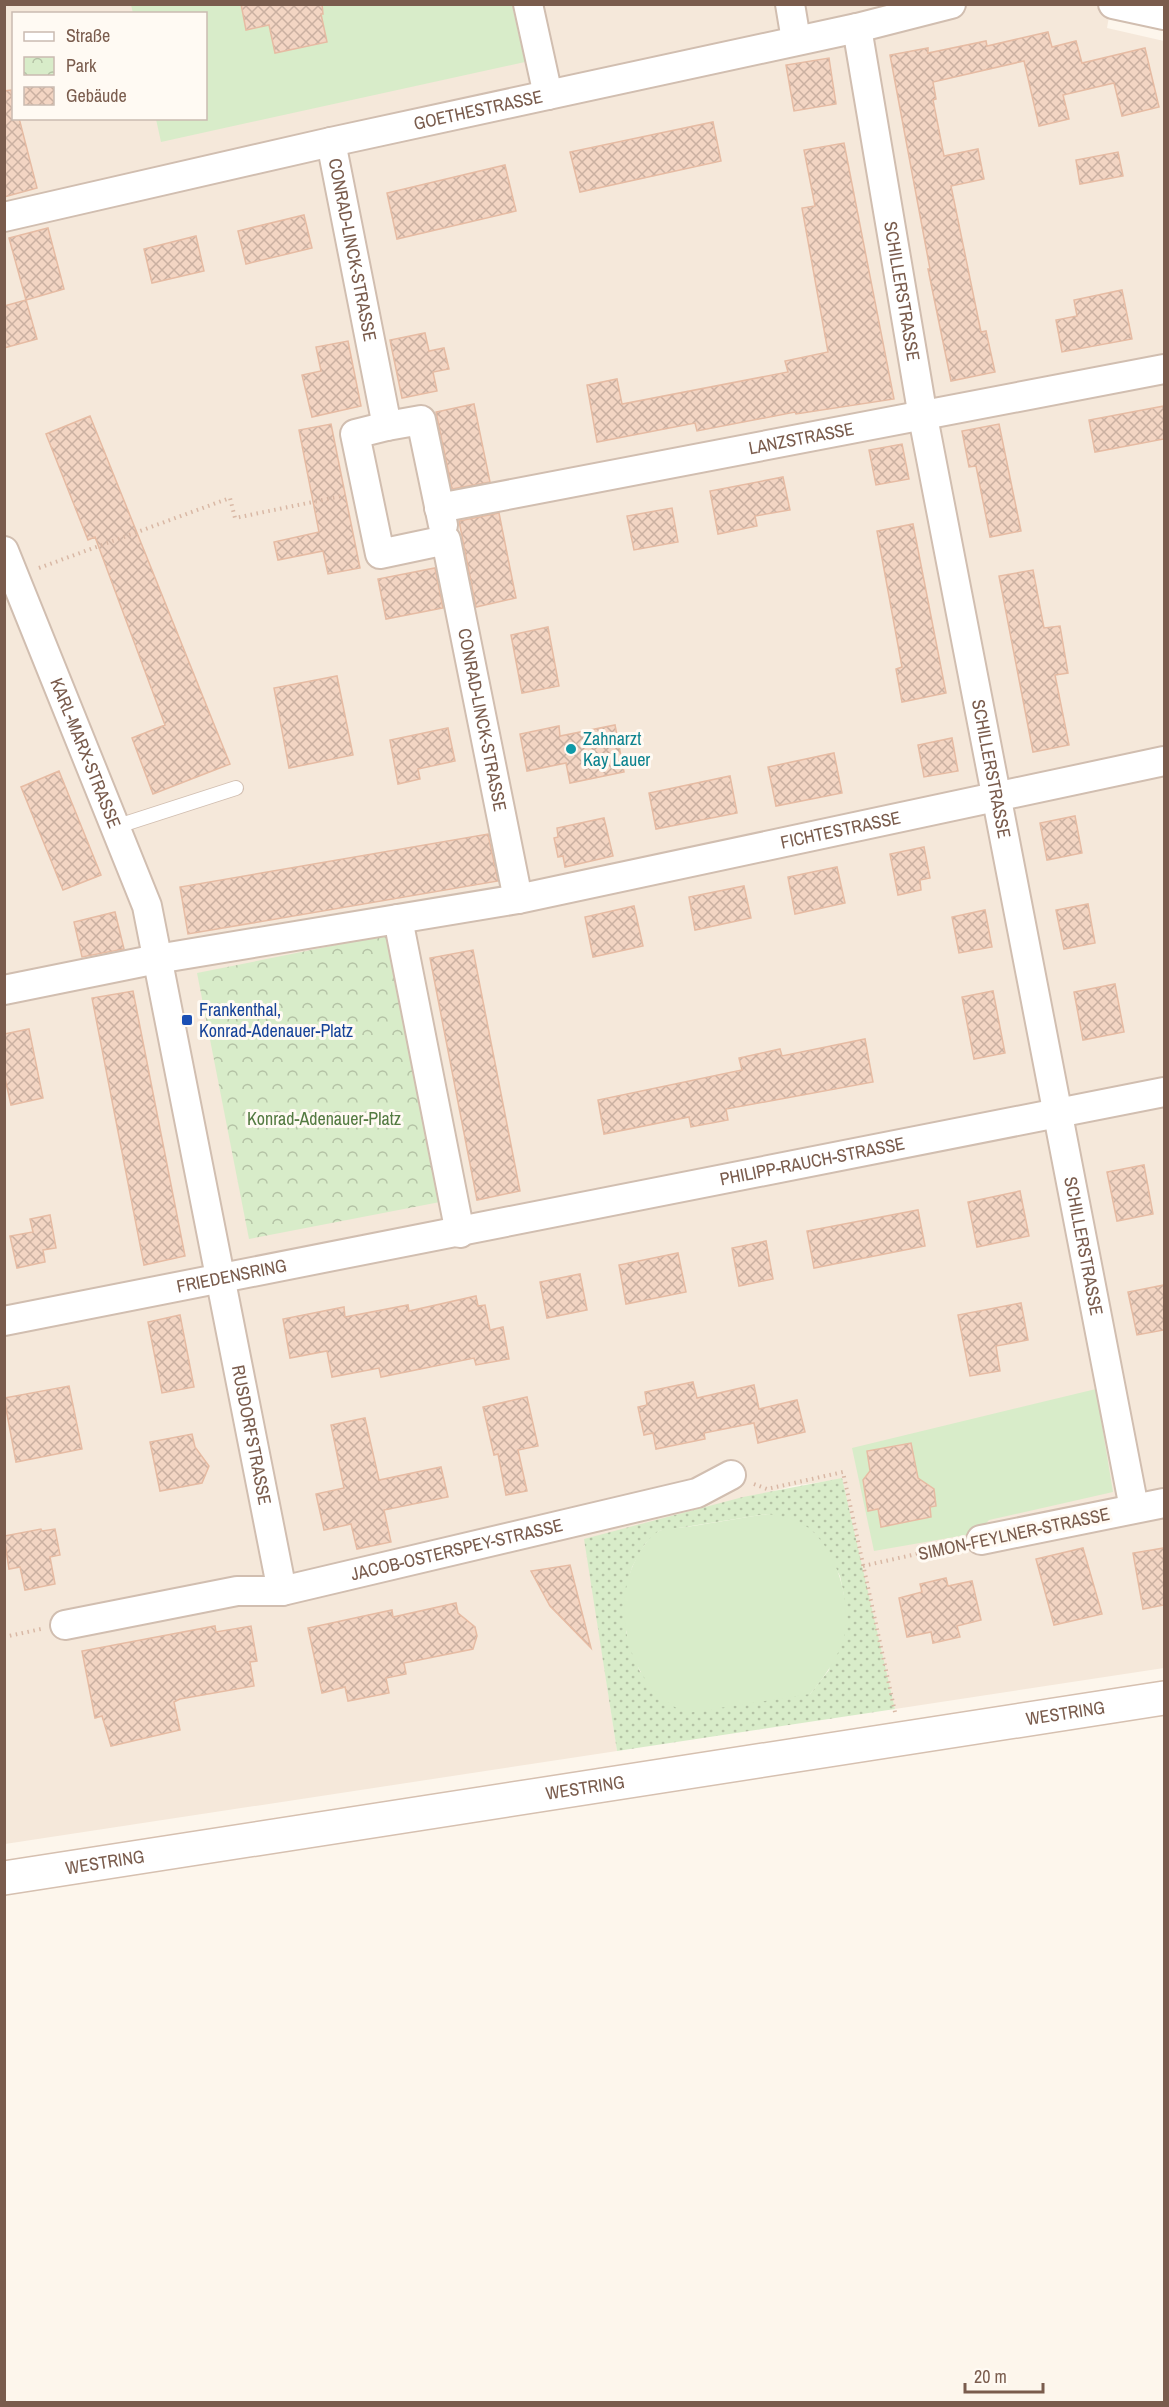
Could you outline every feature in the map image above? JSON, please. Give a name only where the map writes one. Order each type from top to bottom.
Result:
[{"type":"main road","name":"WESTRING","points":[[4,1878],[1164,1698]]},
{"type":"street","points":[[528,4],[548,95]]},
{"type":"street","points":[[790,4],[796,40]]},
{"type":"street","name":"GOETHESTRASSE","points":[[5,217],[331,142],[857,28],[951,4]]},
{"type":"street","points":[[1113,4],[1164,15]]},
{"type":"street","name":"SCHILLERSTRASSE","points":[[857,28],[923,417],[1134,1508]]},
{"type":"street","name":"CONRAD-LINCK-STRASSE","points":[[331,142],[387,426]]},
{"type":"street","name":"LANZSTRASSE","points":[[439,508],[1164,369]]},
{"type":"street","name":"CONRAD-LINCK-STRASSE","points":[[446,540],[380,554],[356,434],[422,420],[518,899]]},
{"type":"street","name":"KARL-MARX-STRASSE","points":[[10,564],[147,906],[157,958]]},
{"type":"street","name":"FICHTESTRASSE","points":[[518,899],[1164,761]]},
{"type":"street","points":[[4,990],[157,958],[518,899]]},
{"type":"street","points":[[398,919],[460,1233]]},
{"type":"street","points":[[157,958],[220,1279]]},
{"type":"street","name":"PHILIPP-RAUCH-STRASSE","points":[[460,1233],[1164,1092]]},
{"type":"street","name":"FRIEDENSRING","points":[[4,1321],[460,1233]]},
{"type":"street","name":"RUSDORFSTRASSE","points":[[220,1279],[282,1591]]},
{"type":"street","name":"JACOB-OSTERSPEY-STRASSE","points":[[65,1625],[237,1591],[282,1591],[697,1493],[730,1475]]},
{"type":"street","name":"SIMON-FEYLNER-STRASSE","points":[[981,1540],[1164,1503]]},
{"type":"lane","points":[[115,827],[236,788]]},
{"type":"path","points":[[10,564],[230,498],[235,518],[367,491]]},
{"type":"path","points":[[730,1475],[767,1489],[843,1472],[896,1716]]},
{"type":"path","name":"SIMON-FEYLNER-STRASSE","points":[[863,1566],[981,1540]]},
{"type":"path","points":[[4,1636],[65,1625]]},
{"type":"shaded area","points":[[5,5],[1111,5],[1107,28],[1164,41],[1164,1668],[895,1709],[842,1479],[793,1486],[585,1540],[617,1751],[5,1844]]},
{"type":"green space","points":[[131,5],[512,5],[525,62],[161,142],[156,120],[207,120],[207,12],[133,12]]},
{"type":"green space","name":"Konrad-Adenauer-Platz","points":[[386,935],[440,1202],[249,1239],[197,973]]},
{"type":"green space","points":[[1096,1389],[1113,1492],[989,1520],[977,1533],[874,1551],[852,1448]]},
{"type":"green space","points":[[842,1478],[895,1709],[617,1751],[584,1539],[743,1497]],"holes":[[[768,1514],[814,1533],[840,1576],[844,1596],[829,1670],[810,1694],[640,1672],[626,1632],[626,1591],[632,1567],[645,1544],[659,1531]]]},
{"type":"green space","points":[[768,1514],[799,1522],[823,1543],[839,1576],[844,1594],[846,1612],[842,1644],[828,1670],[810,1694],[687,1713],[667,1702],[651,1687],[630,1647],[625,1625],[625,1602],[628,1580],[636,1559],[649,1540],[659,1531]]},
{"type":"building","points":[[241,4],[322,4],[323,14],[321,14],[327,42],[275,53],[269,25],[246,30]]},
{"type":"building","points":[[1048,32],[1052,47],[1076,41],[1082,63],[1145,48],[1159,107],[1122,116],[1114,83],[1063,95],[1069,119],[1039,126],[1024,61],[933,82],[936,99],[933,100],[944,156],[978,149],[984,179],[951,186],[981,332],[986,331],[995,372],[951,381],[928,269],[930,269],[890,55],[928,48],[928,53],[986,41],[987,46]]},
{"type":"building","points":[[829,58],[836,104],[794,111],[786,65]]},
{"type":"building","points":[[11,90],[12,120],[20,120],[37,188],[4,197],[4,91]]},
{"type":"building","points":[[713,122],[721,161],[580,192],[570,152]]},
{"type":"building","points":[[844,143],[894,399],[796,414],[795,412],[697,431],[695,423],[597,442],[587,385],[617,379],[622,404],[788,372],[785,361],[828,352],[802,208],[815,206],[804,150]]},
{"type":"building","points":[[1118,152],[1123,176],[1080,184],[1076,160]]},
{"type":"building","points":[[505,165],[516,211],[397,239],[387,193]]},
{"type":"building","points":[[304,215],[312,248],[246,264],[238,231]]},
{"type":"building","points":[[48,228],[64,289],[26,300],[9,238]]},
{"type":"building","points":[[196,236],[204,271],[152,283],[144,249]]},
{"type":"building","points":[[1122,290],[1132,339],[1062,352],[1056,320],[1077,316],[1074,300]]},
{"type":"building","points":[[26,300],[37,339],[4,348],[4,306]]},
{"type":"building","points":[[425,333],[429,351],[444,348],[449,369],[433,372],[437,391],[402,398],[390,340]]},
{"type":"building","points":[[348,341],[361,406],[312,417],[302,375],[321,371],[316,347]]},
{"type":"building","points":[[474,404],[490,482],[452,489],[436,412]]},
{"type":"building","points":[[1164,406],[1164,439],[1095,452],[1089,420]]},
{"type":"building","points":[[90,416],[230,764],[153,794],[132,738],[165,725],[95,537],[88,540],[46,434]]},
{"type":"building","points":[[331,424],[360,568],[328,574],[323,551],[278,560],[274,542],[319,532],[299,430]]},
{"type":"building","points":[[999,424],[1021,531],[990,537],[976,466],[969,467],[962,431]]},
{"type":"building","points":[[902,444],[909,479],[876,485],[869,450]]},
{"type":"building","points":[[783,477],[790,510],[755,516],[757,526],[718,534],[710,491]]},
{"type":"building","points":[[672,508],[678,542],[634,550],[627,516]]},
{"type":"building","points":[[499,513],[516,598],[476,607],[459,521]]},
{"type":"building","points":[[913,524],[946,693],[902,702],[896,669],[902,667],[877,531]]},
{"type":"building","points":[[435,568],[443,608],[386,619],[378,579]]},
{"type":"building","points":[[1033,570],[1044,628],[1060,626],[1068,673],[1055,675],[1069,745],[1033,752],[999,576]]},
{"type":"building","points":[[548,627],[559,686],[522,693],[511,635]]},
{"type":"building","points":[[337,676],[353,755],[289,768],[274,688]]},
{"type":"building","name":"Zahnarzt Kay Lauer","points":[[615,725],[624,772],[570,783],[566,763],[527,771],[520,734],[559,726],[560,736]]},
{"type":"building","points":[[448,728],[455,761],[418,769],[420,779],[398,784],[390,740]]},
{"type":"building","points":[[952,738],[958,771],[924,777],[918,745]]},
{"type":"building","points":[[834,753],[842,793],[776,806],[768,767]]},
{"type":"building","points":[[59,771],[101,875],[63,890],[21,787]]},
{"type":"building","points":[[730,776],[737,813],[656,829],[649,793]]},
{"type":"building","points":[[1075,816],[1082,853],[1047,860],[1040,823]]},
{"type":"building","points":[[604,818],[613,856],[565,867],[563,856],[558,857],[554,838],[558,837],[557,828]]},
{"type":"building","points":[[488,834],[498,881],[188,934],[180,887]]},
{"type":"building","points":[[924,847],[930,878],[920,880],[921,890],[898,895],[890,854]]},
{"type":"building","points":[[837,867],[845,903],[795,914],[788,877]]},
{"type":"building","points":[[744,886],[751,918],[695,930],[689,897]]},
{"type":"building","points":[[1088,904],[1095,943],[1064,949],[1056,910]]},
{"type":"building","points":[[634,906],[643,946],[593,957],[585,917]]},
{"type":"building","points":[[985,910],[992,947],[959,953],[952,917]]},
{"type":"building","points":[[115,912],[124,949],[82,957],[74,922]]},
{"type":"building","points":[[473,950],[520,1191],[477,1200],[430,958]]},
{"type":"building","points":[[1115,984],[1124,1032],[1083,1040],[1074,992]]},
{"type":"building","points":[[133,991],[185,1256],[144,1265],[92,998]]},
{"type":"building","points":[[993,991],[1005,1053],[974,1059],[962,997]]},
{"type":"building","points":[[29,1029],[43,1098],[11,1105],[4,1074],[4,1034]]},
{"type":"building","points":[[865,1039],[873,1082],[726,1109],[728,1120],[691,1127],[689,1117],[604,1134],[598,1100],[742,1070],[739,1058],[780,1049],[782,1056]]},
{"type":"building","points":[[1144,1165],[1153,1214],[1117,1221],[1107,1172]]},
{"type":"building","points":[[1020,1191],[1029,1236],[977,1247],[968,1202]]},
{"type":"building","points":[[918,1210],[925,1246],[814,1268],[807,1231]]},
{"type":"building","points":[[50,1215],[56,1248],[43,1250],[45,1262],[17,1268],[10,1236],[33,1232],[30,1219]]},
{"type":"building","points":[[766,1241],[773,1279],[739,1286],[732,1248]]},
{"type":"building","points":[[678,1253],[686,1292],[626,1304],[619,1265]]},
{"type":"building","points":[[580,1274],[587,1310],[547,1318],[540,1282]]},
{"type":"building","points":[[1164,1285],[1164,1330],[1137,1335],[1128,1292]]},
{"type":"building","points":[[476,1296],[478,1306],[485,1305],[490,1330],[503,1327],[509,1359],[476,1365],[474,1358],[381,1377],[379,1368],[332,1377],[327,1351],[290,1358],[283,1319],[344,1307],[345,1317],[408,1305],[409,1311]]},
{"type":"building","points":[[1021,1303],[1028,1340],[996,1346],[1000,1371],[970,1376],[958,1315]]},
{"type":"building","points":[[180,1315],[194,1387],[162,1393],[148,1322]]},
{"type":"building","points":[[693,1382],[697,1398],[754,1385],[759,1409],[797,1400],[805,1432],[758,1443],[754,1423],[704,1433],[705,1439],[656,1449],[653,1433],[644,1435],[638,1407],[647,1405],[645,1392]]},
{"type":"building","points":[[69,1386],[82,1449],[16,1462],[4,1398]]},
{"type":"building","points":[[527,1397],[538,1446],[518,1450],[527,1491],[506,1495],[498,1454],[494,1455],[483,1407]]},
{"type":"building","points":[[365,1418],[379,1480],[441,1467],[448,1497],[384,1510],[391,1542],[357,1549],[351,1524],[324,1530],[316,1494],[344,1488],[331,1425]]},
{"type":"building","points":[[192,1434],[195,1447],[209,1466],[202,1483],[160,1491],[150,1442]]},
{"type":"building","points":[[911,1443],[918,1478],[934,1489],[936,1506],[930,1507],[931,1517],[881,1527],[878,1509],[868,1511],[863,1480],[870,1471],[867,1451]]},
{"type":"building","points":[[41,1529],[42,1531],[55,1529],[60,1555],[50,1557],[55,1584],[25,1590],[20,1567],[9,1569],[4,1536]]},
{"type":"building","points":[[1083,1548],[1102,1614],[1054,1625],[1036,1559]]},
{"type":"building","points":[[1164,1548],[1164,1605],[1143,1609],[1133,1553]]},
{"type":"building","points":[[570,1565],[591,1648],[550,1606],[531,1571]]},
{"type":"building","points":[[946,1578],[948,1586],[972,1581],[981,1620],[957,1626],[960,1637],[933,1643],[931,1632],[907,1637],[899,1598],[922,1592],[920,1584]]},
{"type":"building","points":[[456,1603],[458,1613],[475,1627],[477,1636],[473,1649],[404,1663],[406,1674],[386,1678],[389,1693],[348,1701],[345,1687],[322,1693],[308,1628],[392,1610],[393,1617]]},
{"type":"building","points":[[215,1626],[216,1632],[251,1626],[257,1661],[250,1662],[254,1686],[180,1699],[174,1702],[180,1730],[111,1746],[102,1716],[95,1718],[82,1651]]},
{"type":"place","name":"Zahnarzt Kay Lauer","points":[[571,749]]},
{"type":"place","name":"Frankenthal, Konrad-Adenauer-Platz","points":[[187,1020]]}]
